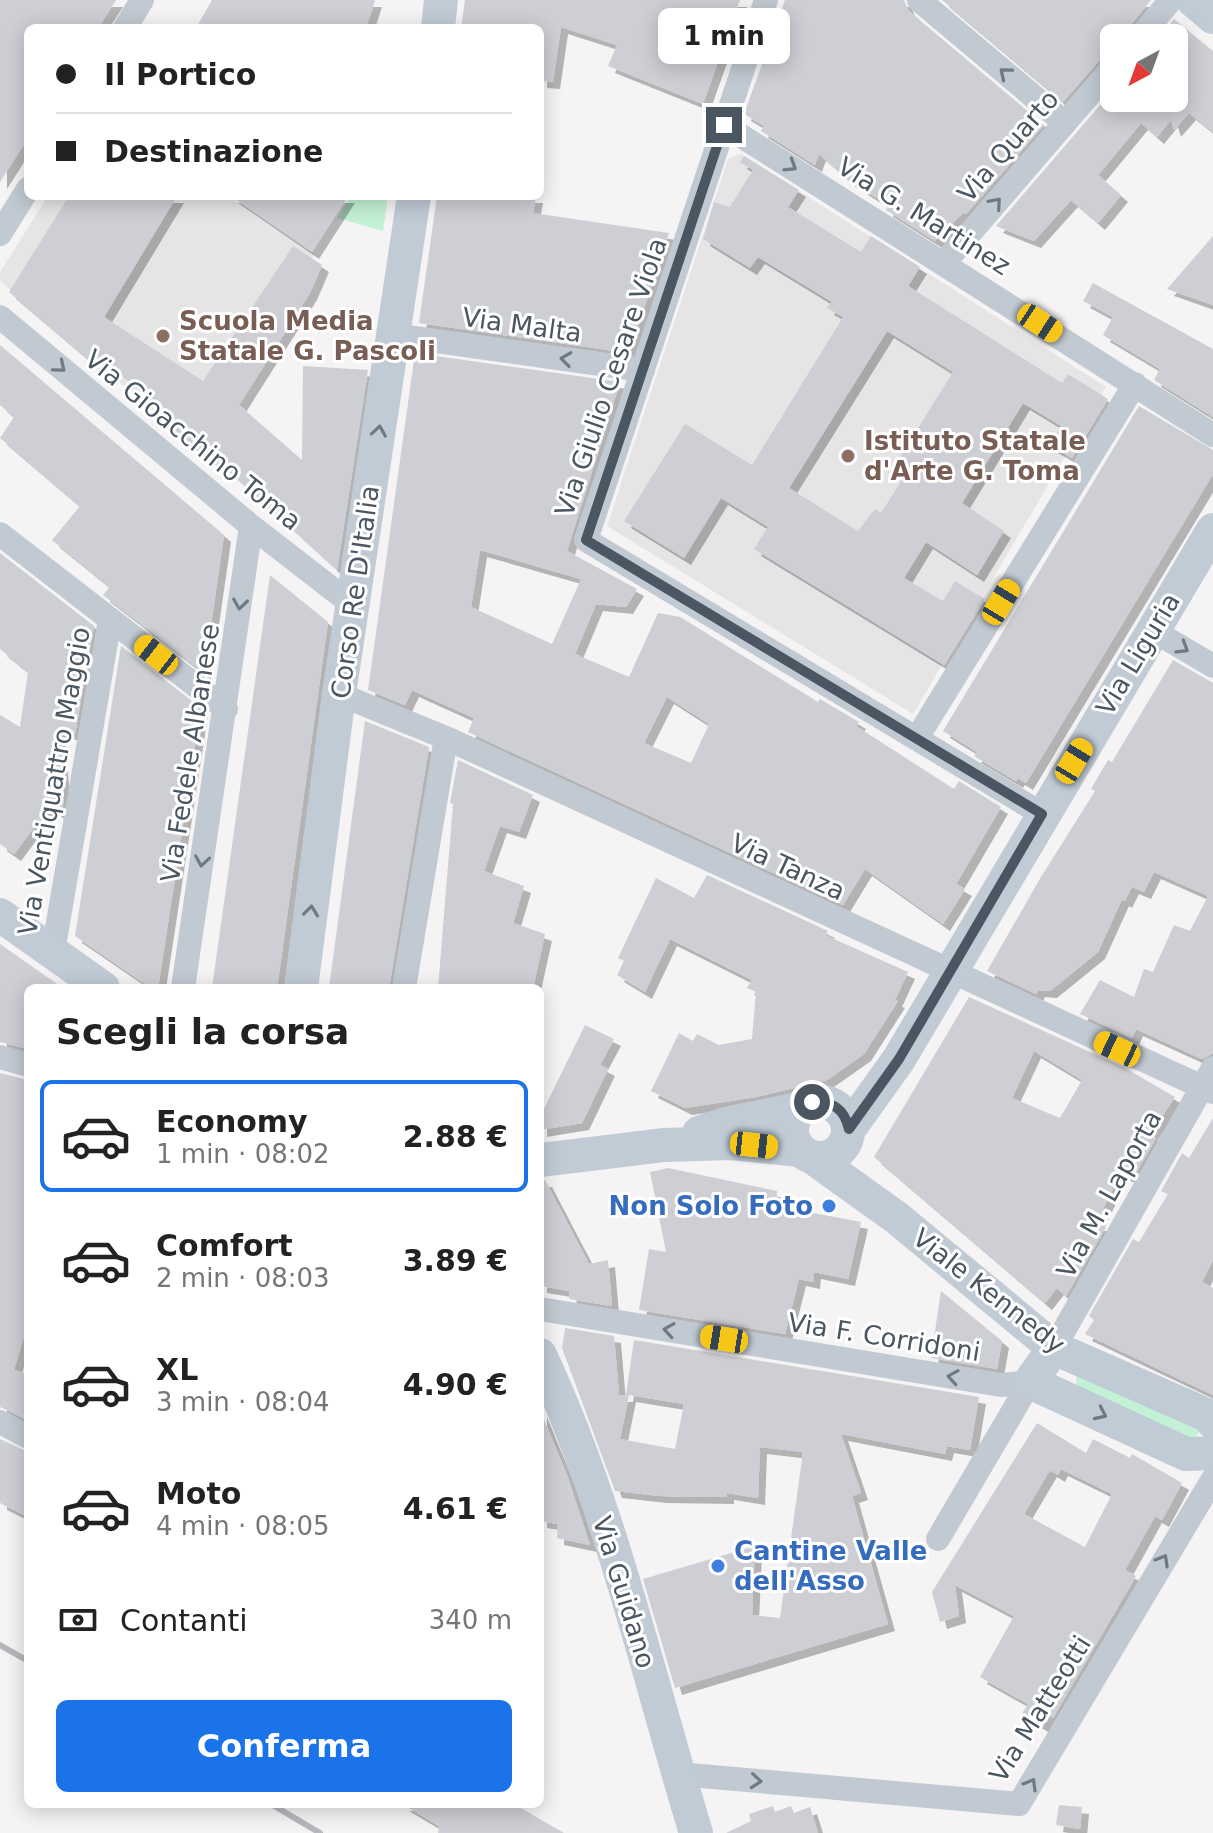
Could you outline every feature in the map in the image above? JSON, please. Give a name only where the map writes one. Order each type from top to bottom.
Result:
[{"type":"street","points":[[127,24],[142,0]]},
{"type":"street","points":[[438,24],[441,0]]},
{"type":"street","name":"Via Giulio Cesare Viola","points":[[766,0],[586,540],[1042,814]]},
{"type":"street","points":[[919,0],[1065,123]]},
{"type":"street","points":[[1151,24],[1171,0]]},
{"type":"street","points":[[1193,0],[1213,17]]},
{"type":"street","name":"Via Quarto","points":[[945,262],[1100,82]]},
{"type":"street","name":"Via G. Martinez","points":[[724,125],[945,262],[1213,435]]},
{"type":"street","points":[[0,234],[24,195]]},
{"type":"street","name":"Corso Re D'Italia","points":[[302,984],[339,694],[413,200]]},
{"type":"street","name":"Via Gioacchino Toma","points":[[0,317],[251,526],[353,605]]},
{"type":"street","name":"Via Malta","points":[[393,335],[643,370]]},
{"type":"street","points":[[917,738],[1135,384]]},
{"type":"street","name":"Via Fedele Albanese","points":[[184,984],[251,526]]},
{"type":"street","name":"Via Liguria","points":[[847,1136],[899,1059],[1213,530]]},
{"type":"street","points":[[0,534],[226,709]]},
{"type":"street","name":"Via Ventiquattro Maggio","points":[[53,952],[110,619]]},
{"type":"street","points":[[1152,630],[1213,666]]},
{"type":"street","name":"Via Tanza","points":[[339,694],[446,738],[950,973],[1209,1082]]},
{"type":"street","points":[[405,984],[446,738]]},
{"type":"street","points":[[0,915],[97,984]]},
{"type":"street","name":"Via Liguria","points":[[663,1145],[726,1124],[813,1106],[842,1095],[917,1025]]},
{"type":"street","points":[[0,1057],[24,1064]]},
{"type":"street","name":"Via M. Laporta","points":[[1054,1348],[1209,1082]]},
{"type":"street","points":[[813,1106],[846,1117],[847,1136],[837,1153],[825,1158],[806,1153],[792,1137],[792,1122],[813,1106]]},
{"type":"street","name":"Viale Kennedy","points":[[847,1136],[858,1171],[897,1218]]},
{"type":"street","name":"Via Liguria","points":[[544,1160],[663,1145],[731,1143],[806,1153]]},
{"type":"street","name":"Viale Kennedy","points":[[806,1153],[897,1218],[1054,1348],[1209,1416],[1213,1422]]},
{"type":"street","name":"Via F. Corridoni","points":[[544,1310],[1001,1385],[1030,1382]]},
{"type":"street","points":[[938,1539],[1030,1382],[1054,1348]]},
{"type":"street","name":"Via Guidano","points":[[544,1365],[593,1488],[696,1833]]},
{"type":"street","name":"Viale Kennedy","points":[[1030,1382],[1186,1454],[1213,1453]]},
{"type":"street","points":[[0,1422],[24,1435]]},
{"type":"street","name":"Via Matteotti","points":[[678,1774],[1019,1804],[1213,1479]]},
{"type":"shaded area","name":"Istituto Statale d'Arte G. Toma","points":[[741,154],[1106,387],[913,714],[607,526],[728,159]]},
{"type":"shaded area","name":"Scuola Media Statale G. Pascoli","points":[[45,200],[235,200],[315,254],[225,391],[240,404],[203,453],[0,281],[0,272]]},
{"type":"green space","points":[[348,200],[387,200],[383,231],[337,218]]},
{"type":"green space","points":[[1081,1376],[1196,1424],[1200,1432],[1192,1439],[1076,1388],[1076,1377]]},
{"type":"building","points":[[0,0],[116,0],[101,24],[24,24],[24,144],[0,182]]},
{"type":"building","points":[[212,0],[375,0],[367,24],[198,24]]},
{"type":"building","points":[[465,0],[740,0],[703,104],[608,66],[617,45],[561,27],[553,82],[544,81],[544,24],[462,24]]},
{"type":"building","points":[[785,0],[904,0],[909,11],[1044,125],[966,214],[963,213],[935,241],[886,210],[888,205],[850,181],[819,154],[815,165],[761,131],[764,126],[744,114]]},
{"type":"building","points":[[942,0],[1151,0],[1131,24],[1100,24],[1100,59],[1063,102]]},
{"type":"building","points":[[1188,30],[1213,51],[1213,132],[1189,113],[1174,130],[1171,120],[1157,137],[1141,123],[1098,175],[1121,195],[1098,223],[1071,200],[1034,241],[996,226],[1100,105],[1100,112],[1188,112]]},
{"type":"building","points":[[744,156],[799,190],[788,207],[861,252],[871,236],[920,267],[908,286],[1062,383],[1068,374],[1108,399],[1072,458],[1049,445],[1061,426],[1023,403],[962,503],[1004,531],[977,575],[926,542],[904,578],[943,601],[955,581],[985,599],[944,665],[754,549],[768,527],[721,498],[684,558],[624,521],[685,424],[752,465],[843,317],[827,308],[832,302],[758,257],[750,268],[703,239],[714,202],[730,207],[753,170],[740,162]],"holes":[[[887,331],[953,372],[897,462],[909,469],[881,513],[875,509],[858,531],[789,488]]]},
{"type":"building","points":[[66,200],[175,200],[104,317],[203,381],[293,246],[322,265],[310,293],[239,405],[302,460],[303,366],[368,370],[337,570],[221,464],[219,466],[155,416],[161,409],[109,363],[101,370],[9,292]]},
{"type":"building","points":[[237,200],[345,200],[312,252]]},
{"type":"building","points":[[436,200],[535,200],[533,213],[669,233],[629,353],[419,323]]},
{"type":"building","points":[[1213,236],[1213,305],[1167,289]]},
{"type":"building","points":[[1093,283],[1213,349],[1213,417],[1154,380],[1160,369],[1103,335],[1113,317],[1083,301]]},
{"type":"building","points":[[0,345],[224,535],[204,673],[103,595],[110,587],[52,540],[80,506],[0,438],[14,417],[0,405]]},
{"type":"building","points":[[415,353],[620,382],[567,551],[637,589],[626,607],[596,604],[575,654],[629,677],[658,613],[680,617],[818,702],[820,699],[859,722],[856,726],[954,789],[959,781],[1001,807],[956,884],[965,889],[943,924],[865,869],[843,905],[468,732],[474,718],[412,690],[405,705],[368,690]],"holes":[[[480,550],[581,579],[552,644],[471,607]],[[667,697],[709,724],[691,763],[644,743]]]},
{"type":"building","points":[[1139,406],[1213,450],[1213,474],[1026,783],[1018,778],[1016,781],[974,756],[977,752],[943,731]]},
{"type":"building","points":[[0,553],[94,626],[75,734],[58,731],[64,800],[61,815],[50,806],[14,854],[0,844],[0,715],[20,727],[28,672],[0,649]]},
{"type":"building","points":[[270,575],[328,622],[278,984],[213,984]]},
{"type":"building","points":[[121,646],[201,708],[159,984],[145,984],[75,936]]},
{"type":"building","points":[[1173,660],[1213,683],[1213,1053],[1202,1059],[1136,1029],[1132,1038],[1080,1014],[1100,980],[1134,997],[1144,969],[1153,972],[1174,925],[1190,931],[1208,896],[1154,872],[1144,892],[1132,887],[1125,901],[1122,899],[1098,952],[1050,991],[1038,990],[1036,994],[987,971],[1095,791],[1091,789],[1108,760],[1112,762]]},
{"type":"building","points":[[365,721],[429,747],[390,984],[330,984]]},
{"type":"building","points":[[458,760],[533,795],[519,832],[500,826],[484,871],[524,886],[513,923],[545,934],[534,984],[438,984],[453,804],[450,803]]},
{"type":"building","points":[[707,875],[828,931],[825,935],[908,972],[895,1000],[898,1001],[864,1054],[827,1080],[756,1097],[685,1108],[651,1091],[679,1033],[693,1041],[697,1034],[719,1045],[752,1039],[756,992],[747,988],[752,980],[670,939],[645,992],[617,975],[624,961],[618,958],[656,878],[694,898]]},
{"type":"building","points":[[0,944],[57,984],[24,984],[24,1048],[0,1042]]},
{"type":"building","points":[[969,997],[1125,1068],[1175,1097],[1150,1134],[1156,1138],[1133,1178],[1121,1173],[1096,1223],[1106,1227],[1066,1296],[1057,1288],[1045,1303],[874,1157]],"holes":[[[1034,1051],[1082,1080],[1060,1118],[1012,1098]]]},
{"type":"building","points":[[585,1025],[614,1039],[600,1065],[608,1069],[582,1123],[544,1129],[544,1109]]},
{"type":"building","points":[[0,1073],[24,1079],[24,1336],[14,1370],[24,1373],[24,1418],[0,1407]]},
{"type":"building","points":[[1213,1118],[1213,1260],[1202,1282],[1213,1288],[1213,1395],[1085,1334],[1094,1320],[1089,1316],[1133,1239],[1139,1242],[1168,1194],[1161,1191],[1182,1153],[1189,1158]]},
{"type":"building","points":[[668,1168],[777,1191],[776,1206],[861,1222],[848,1279],[814,1272],[813,1282],[799,1279],[785,1334],[639,1310],[649,1249],[666,1252],[650,1172]]},
{"type":"building","points":[[544,1180],[589,1264],[608,1260],[612,1306],[569,1299],[570,1291],[544,1287]]},
{"type":"building","points":[[941,1291],[1002,1341],[997,1369],[931,1358]]},
{"type":"building","points":[[565,1328],[614,1336],[619,1395],[626,1395],[634,1340],[979,1397],[970,1450],[947,1446],[945,1454],[841,1434],[861,1493],[852,1496],[888,1624],[675,1688],[643,1579],[755,1546],[752,1615],[780,1618],[803,1452],[760,1447],[758,1498],[727,1493],[727,1497],[660,1496],[615,1491],[562,1348]],"holes":[[[629,1395],[684,1404],[675,1449],[620,1439]]]},
{"type":"building","points":[[544,1420],[568,1478],[590,1545],[557,1538],[558,1524],[544,1522]]},
{"type":"building","points":[[1037,1423],[1086,1453],[1093,1439],[1130,1458],[1132,1454],[1182,1483],[1162,1520],[1155,1516],[1125,1570],[1136,1576],[1053,1718],[1050,1716],[1043,1726],[1022,1714],[1028,1704],[980,1677],[1014,1616],[955,1585],[959,1616],[940,1622],[932,1592]],"holes":[[[1061,1469],[1112,1494],[1085,1547],[1024,1514],[1050,1470],[1058,1475]]]},
{"type":"building","points":[[0,1439],[24,1450],[24,1515],[0,1503]]},
{"type":"building","points":[[1059,1805],[1082,1807],[1080,1829],[1056,1825]]},
{"type":"building","points":[[773,1806],[775,1812],[791,1806],[794,1813],[810,1807],[818,1833],[726,1833],[751,1821],[749,1814]]},
{"type":"building","points":[[409,1808],[521,1808],[564,1833],[438,1833],[439,1826]]},
{"type":"railway","points":[[0,1645],[24,1659]]},
{"type":"railway","points":[[278,1808],[320,1833]]},
{"type":"place","name":"Scuola Media Statale G. Pascoli","points":[[163,336]]},
{"type":"place","name":"Istituto Statale d'Arte G. Toma","points":[[848,456]]},
{"type":"place","name":"Non Solo Foto","points":[[829,1206]]},
{"type":"place","name":"Cantine Valle dell'Asso","points":[[718,1566]]},
{"type":"route","points":[[724,125],[586,540],[1042,814],[899,1059],[849,1129],[846,1117],[838,1108],[827,1102],[812,1102]]}]
